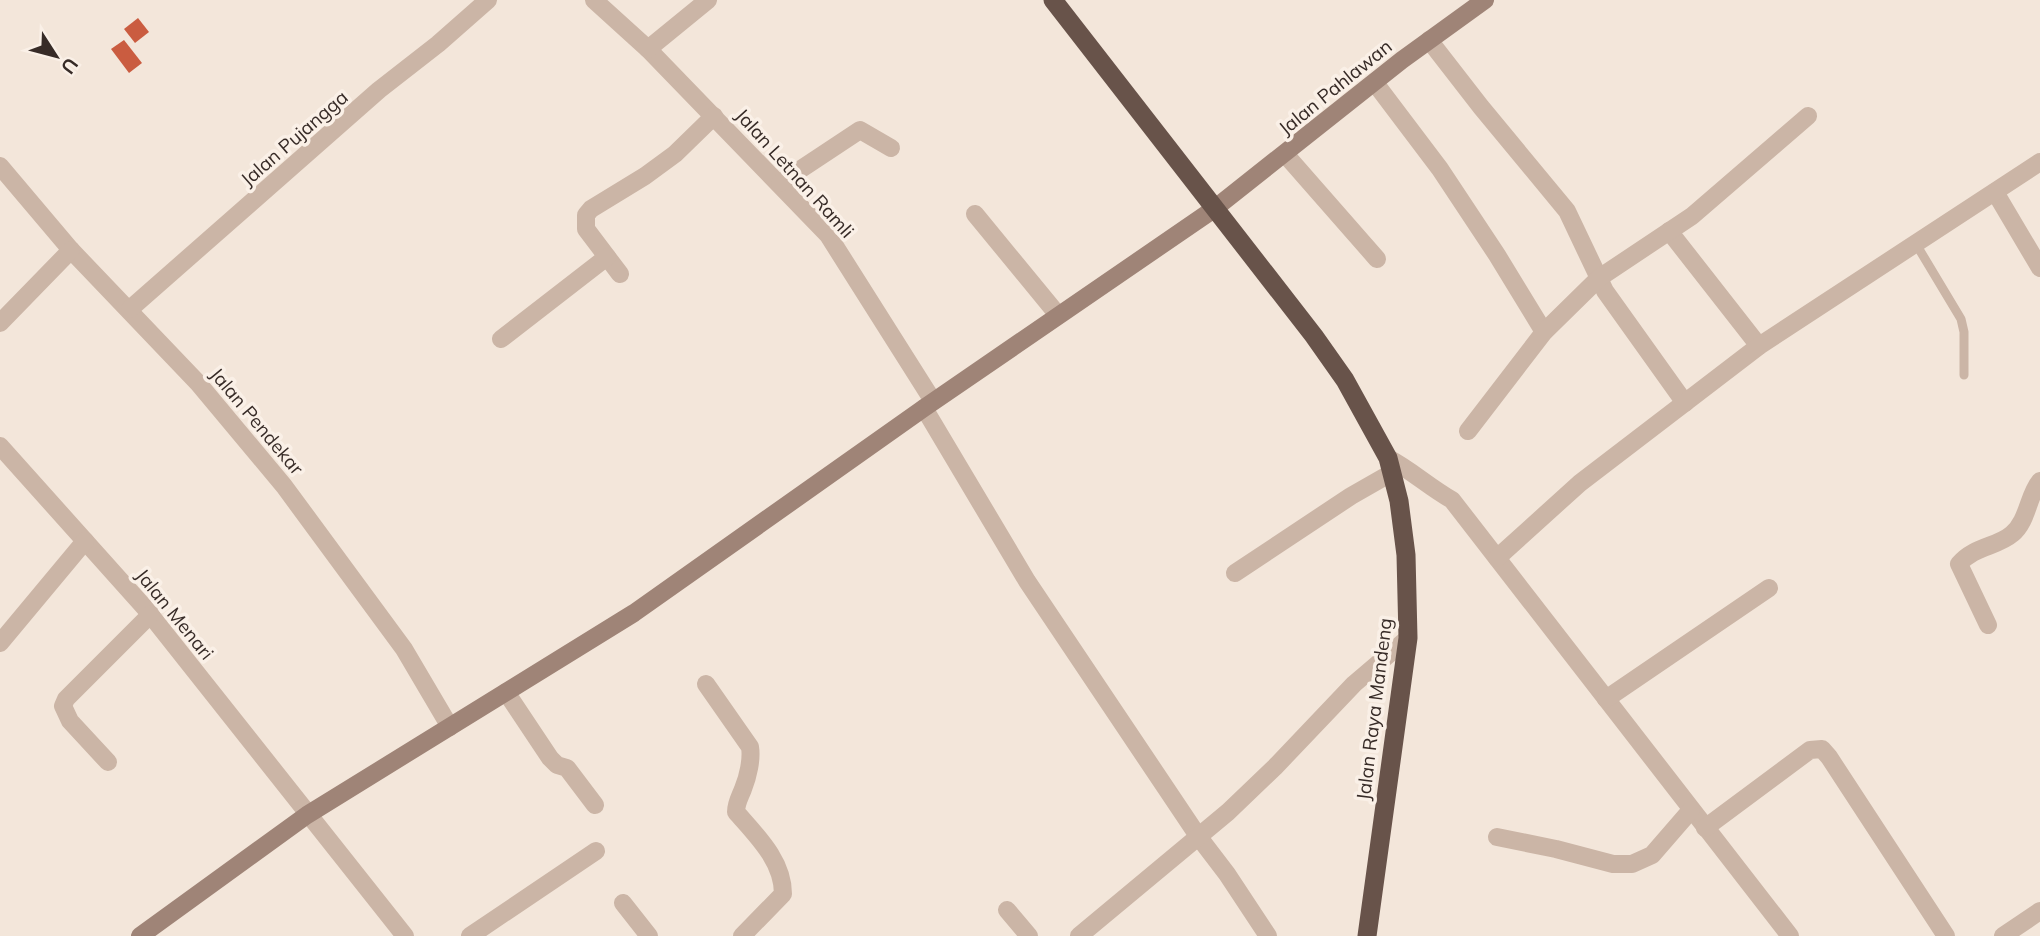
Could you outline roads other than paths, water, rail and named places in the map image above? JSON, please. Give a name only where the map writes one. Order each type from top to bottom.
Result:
[{"type":"highway","name":"Jalan Raya Mandeng","points":[[1053,0],[1274,283],[1345,380],[1391,465],[1406,555],[1408,638],[1367,936]]},
{"type":"main road","name":"Jalan Pahlawan","points":[[140,936],[307,815],[634,612],[928,405],[1214,209],[1429,40],[1485,0]]},
{"type":"street","name":"Jalan Pujangga","points":[[130,310],[379,90],[488,0]]},
{"type":"street","name":"Jalan Letnan Ramli","points":[[594,0],[648,49],[828,235],[1027,581],[1268,936]]},
{"type":"street","points":[[648,49],[708,0]]},
{"type":"street","points":[[1429,40],[1480,107],[1567,211],[1605,291],[1685,403]]},
{"type":"street","points":[[1375,83],[1440,169],[1544,332]]},
{"type":"street","points":[[620,274],[586,229],[586,215],[675,154],[713,116]]},
{"type":"street","points":[[1468,431],[1544,332],[1599,278],[1692,216],[1808,116]]},
{"type":"street","points":[[780,184],[860,130],[891,148]]},
{"type":"street","points":[[1285,154],[1377,259]]},
{"type":"street","points":[[1497,558],[1580,483],[1759,346],[2040,162]]},
{"type":"street","name":"Jalan Pendekar","points":[[0,166],[71,250],[198,383],[284,486],[404,649],[450,727]]},
{"type":"street","points":[[1995,192],[2040,268]]},
{"type":"street","points":[[975,214],[1058,315]]},
{"type":"street","points":[[1670,231],[1759,346]]},
{"type":"street","points":[[0,323],[71,250]]},
{"type":"street","points":[[501,339],[607,257]]},
{"type":"street","name":"Jalan Menari","points":[[0,446],[151,614],[405,936]]},
{"type":"street","points":[[1235,573],[1351,496],[1391,465],[1404,466],[1429,487],[1452,500],[1790,936]]},
{"type":"street","points":[[1988,625],[1959,564],[1965,556],[2014,534],[2024,517],[2035,486],[2040,481]]},
{"type":"street","points":[[0,643],[85,541]]},
{"type":"street","points":[[1606,699],[1769,588]]},
{"type":"street","points":[[108,762],[70,722],[64,706],[66,699],[151,614]]},
{"type":"street","points":[[1079,936],[1228,812],[1354,684],[1408,638]]},
{"type":"street","points":[[706,684],[750,747],[745,786],[735,808],[736,812],[763,843],[783,879],[783,894],[742,936]]},
{"type":"street","points":[[506,692],[550,758],[557,765],[567,768],[595,805]]},
{"type":"street","points":[[1705,828],[1810,750],[1822,749],[1946,936]]},
{"type":"street","points":[[1497,836],[1613,864],[1632,864],[1652,855],[1691,810]]},
{"type":"street","points":[[470,936],[596,851]]},
{"type":"street","points":[[623,903],[649,936]]},
{"type":"street","points":[[1007,910],[1029,936]]},
{"type":"street","points":[[2003,936],[2040,911]]},
{"type":"lane","points":[[1916,244],[1961,319],[1964,332],[1964,375]]}]
